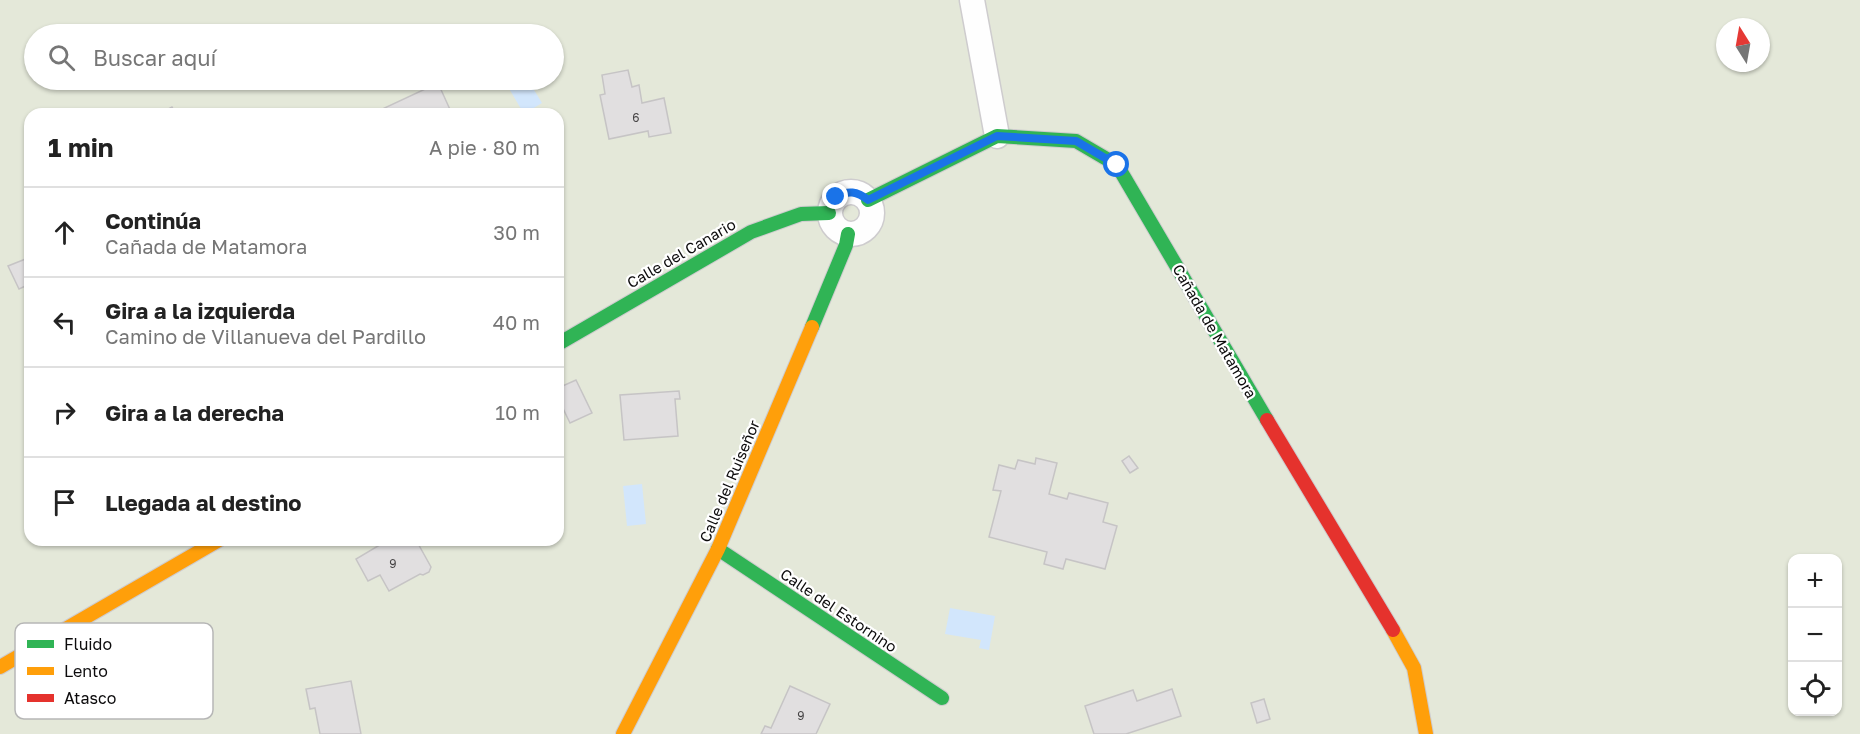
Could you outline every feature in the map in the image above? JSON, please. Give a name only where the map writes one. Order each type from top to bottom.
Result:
[{"type":"street","points":[[868,200],[997,136],[972,0]]},
{"type":"street","name":"Cañada de Matamora","points":[[997,136],[1076,141],[1117,165],[1305,485],[1381,607],[1414,668],[1426,734]]},
{"type":"street","points":[[852,192],[861,194],[868,200],[872,208],[871,219],[866,228],[858,233],[848,234],[838,231],[829,213],[836,197],[852,192]]},
{"type":"street","name":"Calle del Canario","points":[[564,341],[751,232],[801,214],[829,213]]},
{"type":"street","name":"Calle del Ruiseñor","points":[[623,734],[718,549],[846,245],[848,234]]},
{"type":"street","points":[[76,623],[209,546]]},
{"type":"street","name":"Calle del Estornino","points":[[718,549],[942,698]]},
{"type":"street","points":[[0,667],[15,658]]},
{"type":"shaded area","points":[[0,0],[1860,0],[1860,734],[0,734]]},
{"type":"water","points":[[510,90],[534,90],[542,103],[534,108],[520,108]]},
{"type":"water","points":[[642,484],[646,524],[627,526],[623,486]]},
{"type":"water","points":[[950,608],[995,616],[989,650],[979,648],[981,640],[945,634]]},
{"type":"building","points":[[628,70],[632,87],[639,85],[642,103],[664,98],[671,133],[649,137],[648,131],[609,139],[600,95],[605,94],[602,75]]},
{"type":"building","points":[[423,90],[441,90],[449,108],[384,108]]},
{"type":"building","points":[[24,260],[24,287],[19,289],[8,266]]},
{"type":"building","points":[[576,380],[592,413],[570,423],[564,410],[564,385]]},
{"type":"building","points":[[679,391],[680,399],[675,399],[678,436],[624,440],[620,395]]},
{"type":"building","points":[[1129,456],[1138,468],[1130,473],[1122,461]]},
{"type":"building","points":[[1036,458],[1057,463],[1049,494],[1067,499],[1069,493],[1108,503],[1103,522],[1117,526],[1105,569],[1066,559],[1063,569],[1044,564],[1047,552],[989,537],[1001,491],[993,490],[999,465],[1015,469],[1018,460],[1035,464]]},
{"type":"building","points":[[378,546],[419,546],[431,567],[429,572],[420,574],[389,591],[380,575],[368,581],[356,559]]},
{"type":"building","points":[[351,681],[361,734],[320,734],[315,708],[310,709],[306,689]]},
{"type":"building","points":[[790,686],[830,704],[816,734],[761,734],[765,726],[771,728]]},
{"type":"building","points":[[1172,689],[1181,716],[1126,734],[1094,734],[1085,706],[1133,690],[1137,701]]},
{"type":"building","points":[[1264,699],[1270,719],[1257,723],[1251,703]]},
{"type":"traffic: fast","points":[[868,200],[997,136],[1076,141],[1117,165],[1267,420]]},
{"type":"traffic: fast","points":[[564,341],[751,232],[801,214],[829,213]]},
{"type":"traffic: fast","points":[[812,327],[846,245],[848,234]]},
{"type":"traffic: fast","points":[[718,549],[942,698]]},
{"type":"traffic: slow","points":[[623,734],[718,549],[812,327]]},
{"type":"traffic: slow","points":[[76,623],[209,546]]},
{"type":"traffic: slow","points":[[1393,630],[1414,668],[1426,734]]},
{"type":"traffic: slow","points":[[0,667],[15,658]]},
{"type":"traffic: jam","points":[[1267,420],[1393,630]]},
{"type":"route","points":[[836,197],[852,192],[861,194],[868,200],[997,136],[1076,141],[1117,165]]}]
